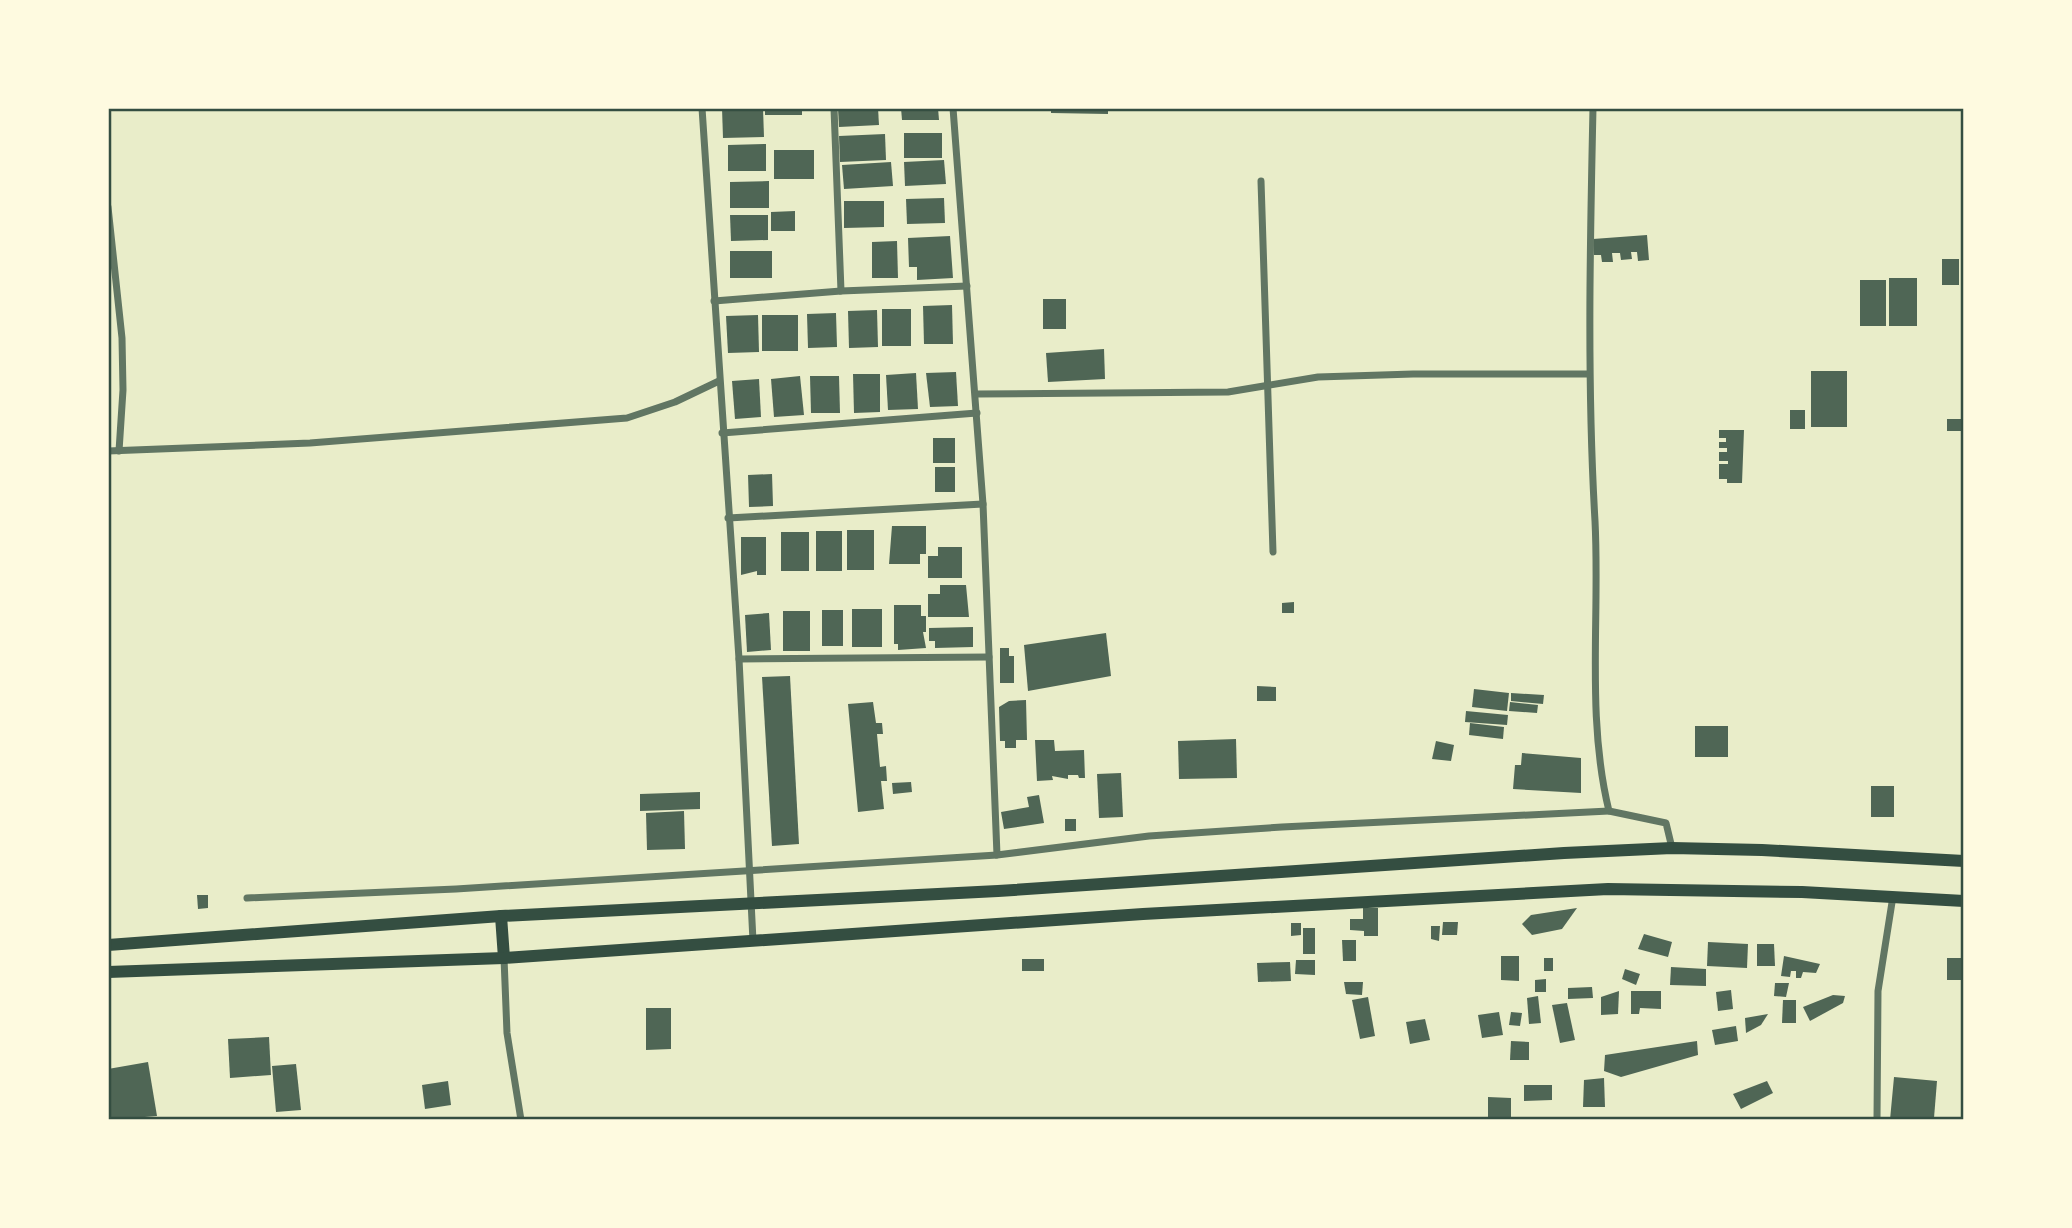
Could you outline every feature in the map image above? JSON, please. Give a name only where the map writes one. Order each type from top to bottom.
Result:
[{"type":"main road","points":[[108,945],[501,916],[1672,848],[1964,861]]},
{"type":"main road","points":[[108,972],[504,958],[1143,914],[1608,889],[1677,888],[1964,901]]},
{"type":"main road","points":[[501,916],[504,958]]},
{"type":"street","points":[[702,108],[739,659],[753,941]]},
{"type":"street","points":[[834,108],[841,291]]},
{"type":"street","points":[[953,108],[983,504],[997,855]]},
{"type":"street","points":[[1593,108],[1589,374],[1595,520],[1595,680],[1601,779],[1609,811]]},
{"type":"street","points":[[1261,181],[1265,386],[1273,552]]},
{"type":"street","points":[[108,207],[122,338],[123,390],[119,451]]},
{"type":"street","points":[[714,301],[841,291],[967,286]]},
{"type":"street","points":[[976,394],[1228,393],[1331,376],[1589,374]]},
{"type":"street","points":[[108,451],[310,443],[627,418],[675,402],[719,382]]},
{"type":"street","points":[[722,433],[977,412]]},
{"type":"street","points":[[728,518],[983,504]]},
{"type":"street","points":[[739,659],[989,657]]},
{"type":"street","points":[[247,898],[456,889],[749,868],[997,855],[1149,836],[1609,811],[1665,822],[1672,848]]},
{"type":"street","points":[[1877,1119],[1878,991],[1893,896]]},
{"type":"street","points":[[504,958],[507,1033],[521,1119]]},
{"type":"building","points":[[722,108],[763,108],[764,137],[723,138]]},
{"type":"building","points":[[765,108],[802,108],[802,115],[765,115]]},
{"type":"building","points":[[838,108],[878,108],[879,125],[839,127]]},
{"type":"building","points":[[901,108],[938,108],[939,120],[902,120]]},
{"type":"building","points":[[1051,108],[1108,108],[1108,114],[1051,113]]},
{"type":"building","points":[[904,133],[942,133],[942,158],[904,158]]},
{"type":"building","points":[[885,134],[886,160],[840,162],[839,136]]},
{"type":"building","points":[[766,144],[766,171],[728,171],[728,145]]},
{"type":"building","points":[[774,150],[814,150],[814,179],[774,179]]},
{"type":"building","points":[[944,160],[946,184],[905,186],[904,162]]},
{"type":"building","points":[[891,162],[893,186],[844,189],[842,165]]},
{"type":"building","points":[[769,181],[769,208],[730,208],[730,182]]},
{"type":"building","points":[[944,198],[945,223],[907,224],[906,199]]},
{"type":"building","points":[[844,201],[884,201],[884,227],[844,228]]},
{"type":"building","points":[[795,211],[795,231],[771,231],[771,212]]},
{"type":"building","points":[[730,215],[768,215],[768,240],[731,241]]},
{"type":"building","points":[[1647,235],[1649,260],[1638,261],[1637,252],[1631,252],[1632,259],[1621,260],[1620,253],[1612,253],[1613,262],[1602,262],[1601,255],[1594,255],[1593,239]]},
{"type":"building","points":[[950,236],[953,278],[917,280],[917,267],[909,267],[908,238]]},
{"type":"building","points":[[897,241],[898,278],[872,278],[872,242]]},
{"type":"building","points":[[730,251],[772,251],[772,278],[730,278]]},
{"type":"building","points":[[1942,259],[1959,259],[1959,285],[1942,285]]},
{"type":"building","points":[[1889,278],[1917,278],[1917,326],[1889,326]]},
{"type":"building","points":[[1860,280],[1886,280],[1886,326],[1860,326]]},
{"type":"building","points":[[1043,299],[1066,299],[1066,329],[1043,329]]},
{"type":"building","points":[[952,305],[953,344],[924,344],[923,306]]},
{"type":"building","points":[[882,309],[911,309],[911,346],[882,346]]},
{"type":"building","points":[[877,310],[878,347],[849,348],[848,311]]},
{"type":"building","points":[[836,313],[837,347],[808,348],[807,314]]},
{"type":"building","points":[[758,315],[759,352],[728,353],[726,316]]},
{"type":"building","points":[[762,315],[798,315],[798,351],[762,351]]},
{"type":"building","points":[[1104,349],[1105,379],[1048,382],[1046,353]]},
{"type":"building","points":[[1811,371],[1847,371],[1847,427],[1811,427]]},
{"type":"building","points":[[956,372],[958,406],[930,407],[926,373]]},
{"type":"building","points":[[916,373],[918,409],[888,410],[886,375]]},
{"type":"building","points":[[853,374],[880,374],[880,412],[854,413]]},
{"type":"building","points":[[800,376],[804,415],[774,417],[771,379]]},
{"type":"building","points":[[810,376],[839,376],[840,413],[811,413]]},
{"type":"building","points":[[759,379],[761,417],[735,419],[732,381]]},
{"type":"building","points":[[1790,410],[1805,410],[1805,429],[1790,429]]},
{"type":"building","points":[[1947,419],[1964,419],[1964,431],[1947,431]]},
{"type":"building","points":[[1719,430],[1744,430],[1742,483],[1727,483],[1727,479],[1719,479],[1719,464],[1728,464],[1728,461],[1719,461],[1719,452],[1727,452],[1727,448],[1719,448],[1719,442],[1726,442],[1726,438],[1719,438]]},
{"type":"building","points":[[933,438],[955,438],[955,463],[933,463]]},
{"type":"building","points":[[935,467],[955,467],[955,492],[935,492]]},
{"type":"building","points":[[772,474],[773,506],[749,507],[748,475]]},
{"type":"building","points":[[892,526],[926,526],[926,554],[920,554],[920,564],[889,564]]},
{"type":"building","points":[[847,530],[874,530],[874,570],[847,570]]},
{"type":"building","points":[[816,531],[842,531],[842,571],[816,571]]},
{"type":"building","points":[[781,532],[809,532],[809,571],[781,571]]},
{"type":"building","points":[[741,537],[766,537],[766,575],[757,575],[757,571],[741,575]]},
{"type":"building","points":[[938,547],[962,547],[962,578],[928,578],[928,556],[938,556]]},
{"type":"building","points":[[940,585],[966,585],[969,617],[928,617],[928,594],[940,594]]},
{"type":"building","points":[[1294,602],[1294,613],[1282,613],[1282,603]]},
{"type":"building","points":[[894,605],[921,605],[921,616],[926,616],[926,632],[923,632],[926,648],[898,650],[898,644],[894,644]]},
{"type":"building","points":[[852,609],[882,609],[882,647],[852,647]]},
{"type":"building","points":[[822,610],[843,610],[843,646],[822,646]]},
{"type":"building","points":[[783,611],[810,611],[810,651],[783,651]]},
{"type":"building","points":[[769,613],[771,650],[747,652],[745,615]]},
{"type":"building","points":[[973,627],[973,647],[935,648],[935,641],[929,641],[929,628]]},
{"type":"building","points":[[1106,633],[1111,676],[1028,691],[1024,645]]},
{"type":"building","points":[[1000,648],[1009,648],[1009,656],[1014,656],[1014,683],[1000,683]]},
{"type":"building","points":[[790,676],[799,844],[772,846],[762,677]]},
{"type":"building","points":[[1257,686],[1276,687],[1276,701],[1257,701]]},
{"type":"building","points":[[1474,689],[1509,693],[1507,711],[1472,707]]},
{"type":"building","points":[[1511,693],[1544,695],[1543,704],[1511,701]]},
{"type":"building","points":[[1026,700],[1027,740],[1016,740],[1016,748],[1005,748],[1005,741],[1000,741],[999,707],[1009,701]]},
{"type":"building","points":[[873,702],[876,723],[882,723],[883,734],[877,734],[880,767],[886,766],[887,781],[881,781],[884,809],[858,812],[848,704]]},
{"type":"building","points":[[1510,702],[1538,705],[1537,713],[1509,711]]},
{"type":"building","points":[[1466,711],[1508,715],[1507,725],[1465,722]]},
{"type":"building","points":[[1470,723],[1504,727],[1503,739],[1469,735]]},
{"type":"building","points":[[1695,726],[1728,726],[1728,757],[1695,757]]},
{"type":"building","points":[[1236,739],[1237,778],[1179,779],[1178,741]]},
{"type":"building","points":[[1035,740],[1054,740],[1055,751],[1084,750],[1085,778],[1079,778],[1078,775],[1068,775],[1068,779],[1052,776],[1053,780],[1037,781]]},
{"type":"building","points":[[1436,741],[1454,745],[1451,761],[1432,759]]},
{"type":"building","points":[[1522,753],[1581,758],[1581,793],[1513,789],[1515,765],[1521,765]]},
{"type":"building","points":[[1121,773],[1123,817],[1099,818],[1097,774]]},
{"type":"building","points":[[911,782],[912,792],[893,794],[892,783]]},
{"type":"building","points":[[1871,786],[1894,786],[1894,817],[1871,817]]},
{"type":"building","points":[[700,792],[700,809],[640,811],[640,794]]},
{"type":"building","points":[[1039,795],[1044,823],[1004,829],[1001,812],[1029,807],[1027,797]]},
{"type":"building","points":[[684,811],[685,849],[647,850],[646,813]]},
{"type":"building","points":[[1065,819],[1076,819],[1076,831],[1065,831]]},
{"type":"building","points":[[197,895],[208,895],[208,908],[198,909]]},
{"type":"building","points":[[1363,908],[1378,908],[1378,936],[1364,936],[1364,931],[1350,930],[1350,919],[1363,919]]},
{"type":"building","points":[[1577,908],[1562,929],[1532,935],[1522,924],[1531,915]]},
{"type":"building","points":[[1443,922],[1458,922],[1457,935],[1442,935]]},
{"type":"building","points":[[1291,923],[1301,923],[1301,935],[1291,936]]},
{"type":"building","points":[[1431,926],[1440,926],[1439,941],[1431,939]]},
{"type":"building","points":[[1303,928],[1315,928],[1315,954],[1303,954]]},
{"type":"building","points":[[1644,934],[1672,942],[1668,957],[1638,949]]},
{"type":"building","points":[[1342,940],[1356,940],[1356,961],[1343,961]]},
{"type":"building","points":[[1708,942],[1748,944],[1747,968],[1707,966]]},
{"type":"building","points":[[1757,944],[1774,944],[1775,966],[1757,966]]},
{"type":"building","points":[[1501,956],[1519,956],[1519,981],[1501,980]]},
{"type":"building","points":[[1784,956],[1820,964],[1816,973],[1803,972],[1801,978],[1796,978],[1796,971],[1791,971],[1790,977],[1781,976]]},
{"type":"building","points":[[1544,958],[1553,958],[1553,971],[1544,971]]},
{"type":"building","points":[[1947,958],[1964,958],[1964,980],[1947,980]]},
{"type":"building","points":[[1022,959],[1044,959],[1044,971],[1022,971]]},
{"type":"building","points":[[1296,960],[1315,960],[1315,975],[1295,974]]},
{"type":"building","points":[[1290,962],[1291,981],[1258,982],[1257,963]]},
{"type":"building","points":[[1671,967],[1706,969],[1706,986],[1670,985]]},
{"type":"building","points":[[1625,969],[1640,974],[1636,985],[1622,979]]},
{"type":"building","points":[[1546,979],[1546,992],[1535,992],[1535,980]]},
{"type":"building","points":[[1344,982],[1363,982],[1362,995],[1346,994]]},
{"type":"building","points":[[1775,983],[1789,983],[1786,997],[1774,996]]},
{"type":"building","points":[[1592,987],[1593,998],[1568,999],[1568,988]]},
{"type":"building","points":[[1731,990],[1733,1009],[1718,1011],[1716,992]]},
{"type":"building","points":[[1619,991],[1618,1014],[1601,1015],[1601,997]]},
{"type":"building","points":[[1631,991],[1661,991],[1661,1009],[1640,1008],[1639,1014],[1631,1014]]},
{"type":"building","points":[[1833,995],[1845,996],[1843,1003],[1810,1021],[1803,1007]]},
{"type":"building","points":[[1538,996],[1541,1023],[1529,1024],[1527,998]]},
{"type":"building","points":[[1368,997],[1375,1036],[1360,1039],[1352,1000]]},
{"type":"building","points":[[1783,1000],[1796,1000],[1796,1023],[1782,1023]]},
{"type":"building","points":[[1567,1003],[1575,1040],[1560,1043],[1552,1005]]},
{"type":"building","points":[[646,1008],[671,1008],[671,1049],[646,1050]]},
{"type":"building","points":[[1499,1012],[1503,1035],[1482,1038],[1478,1015]]},
{"type":"building","points":[[1511,1012],[1522,1013],[1520,1026],[1509,1025]]},
{"type":"building","points":[[1768,1014],[1761,1025],[1746,1033],[1745,1018]]},
{"type":"building","points":[[1425,1019],[1430,1040],[1410,1044],[1406,1022]]},
{"type":"building","points":[[1736,1026],[1738,1041],[1715,1045],[1712,1030]]},
{"type":"building","points":[[269,1037],[271,1075],[230,1078],[228,1039]]},
{"type":"building","points":[[1511,1041],[1529,1042],[1529,1060],[1510,1060]]},
{"type":"building","points":[[1697,1041],[1698,1055],[1621,1077],[1604,1071],[1605,1055]]},
{"type":"building","points":[[148,1062],[157,1116],[108,1120],[108,1069]]},
{"type":"building","points":[[296,1064],[301,1110],[276,1112],[272,1066]]},
{"type":"building","points":[[1894,1077],[1937,1081],[1934,1118],[1890,1120]]},
{"type":"building","points":[[1604,1078],[1605,1107],[1583,1107],[1584,1080]]},
{"type":"building","points":[[448,1081],[451,1105],[425,1109],[422,1085]]},
{"type":"building","points":[[1767,1081],[1773,1093],[1741,1109],[1733,1094]]},
{"type":"building","points":[[1524,1085],[1552,1085],[1552,1100],[1524,1101]]},
{"type":"building","points":[[1488,1097],[1511,1098],[1511,1120],[1488,1120]]}]
